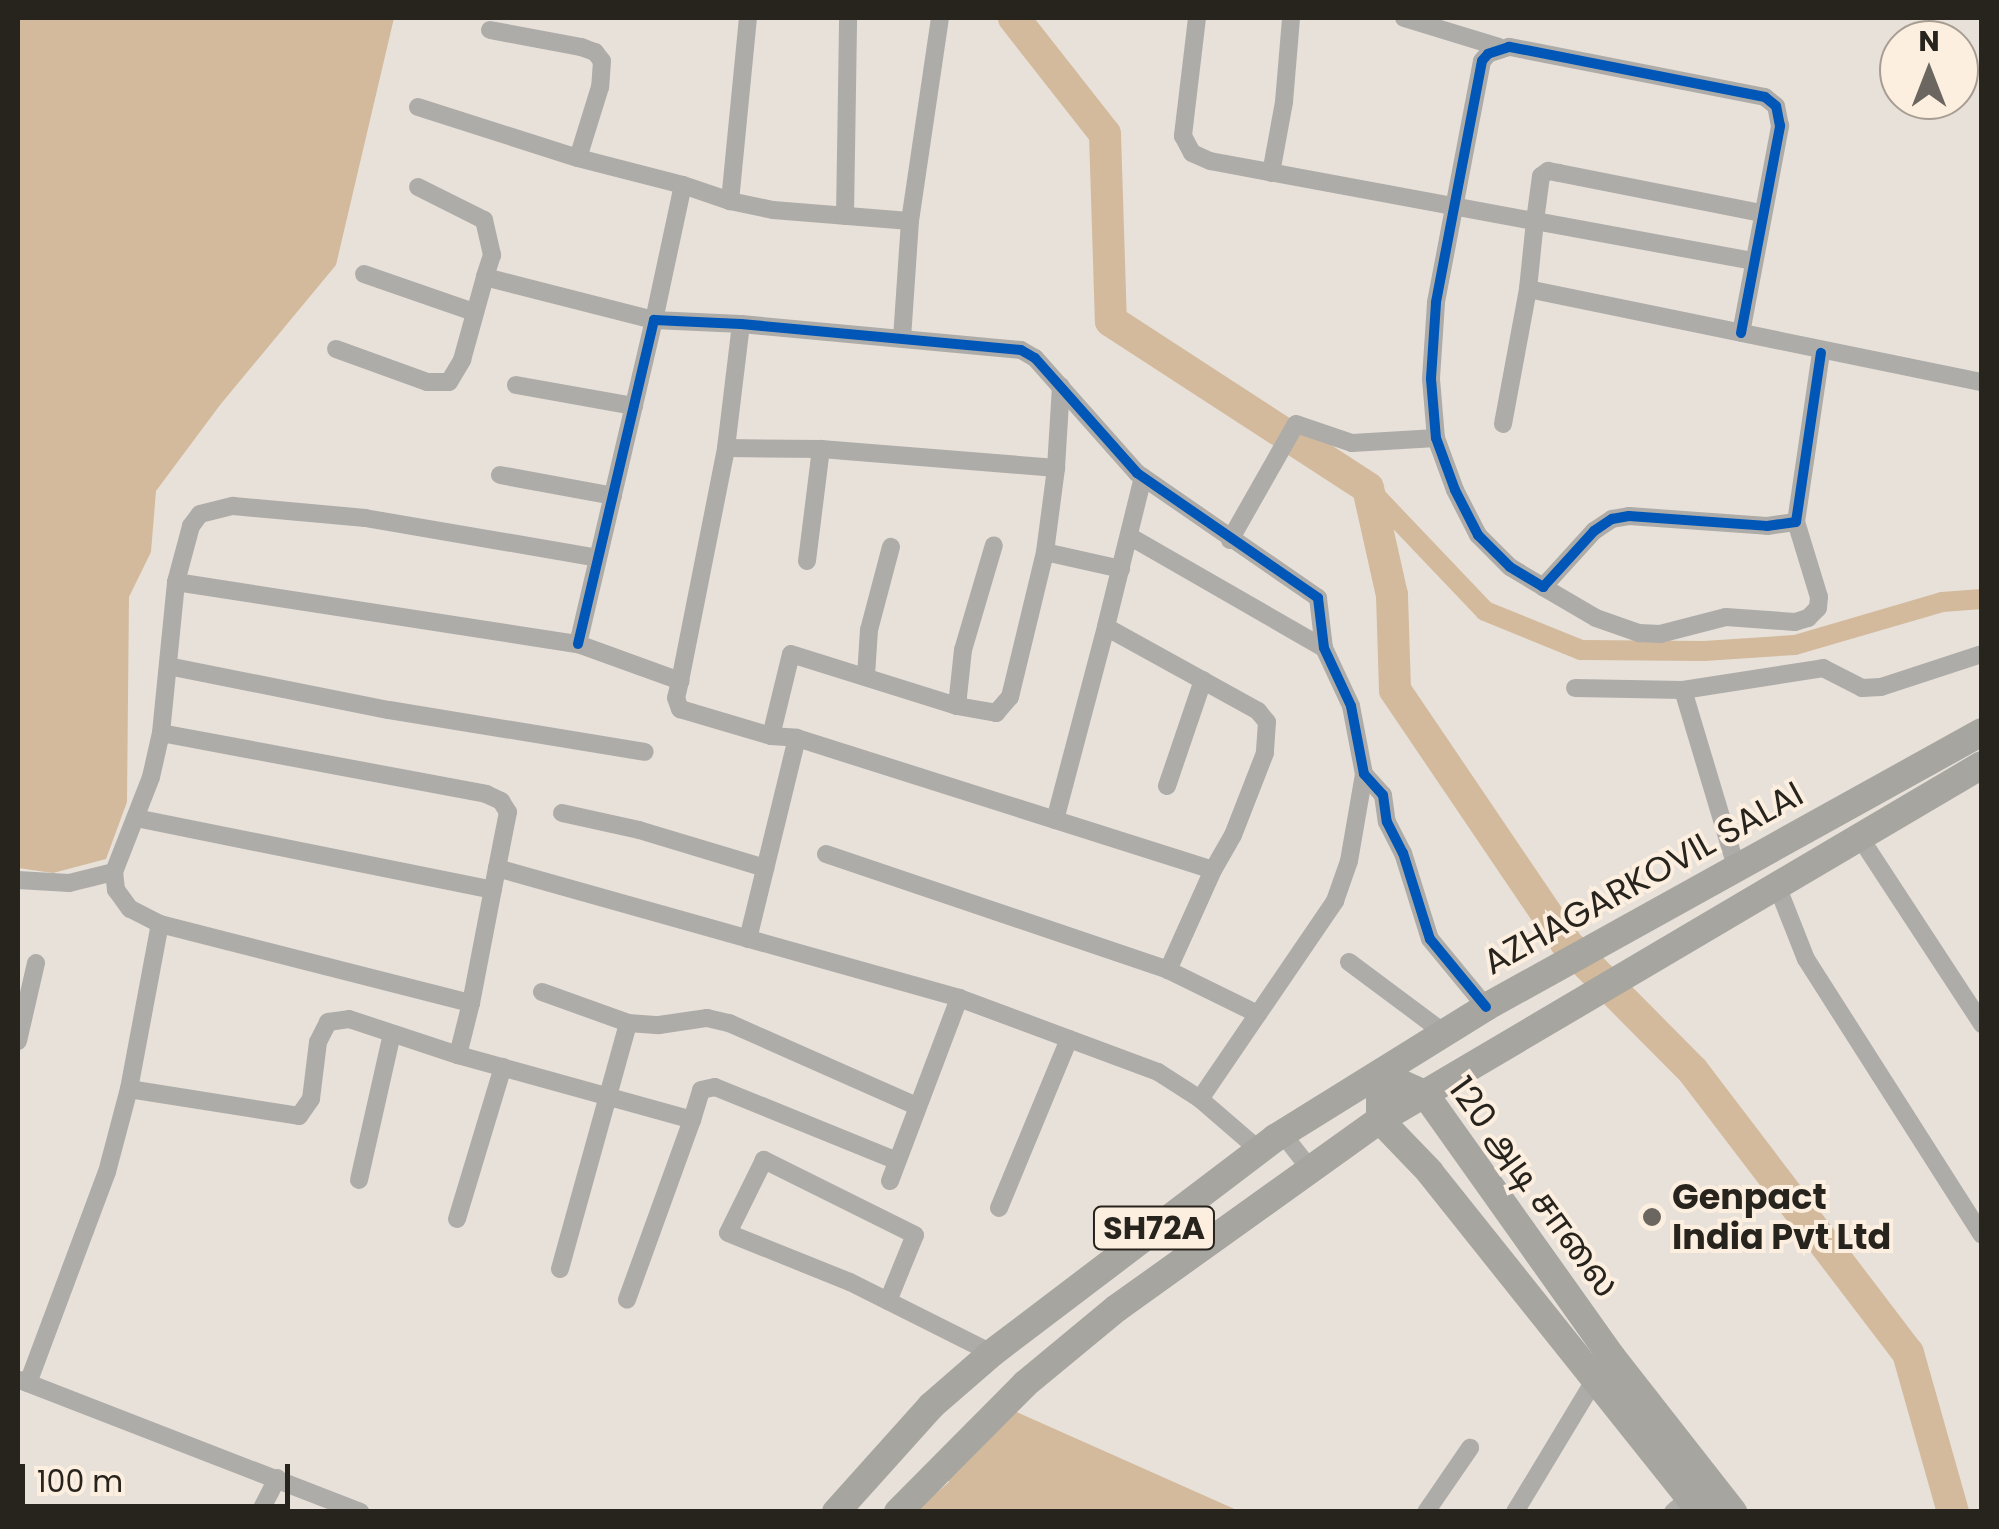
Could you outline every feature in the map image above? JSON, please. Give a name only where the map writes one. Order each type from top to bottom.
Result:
[{"type":"main road","name":"AZHAGARKOVIL SALAI","points":[[836,1512],[931,1406],[992,1353],[1270,1142],[1443,1032],[1610,936],[1736,867],[1976,752]]},
{"type":"main road","name":"AZHAGARKOVIL SALAI","points":[[898,1512],[1024,1384],[1118,1308],[1310,1168],[1380,1120],[1859,836],[1976,752]]},
{"type":"main road","name":"120 அடி சாலை","points":[[1380,1074],[1425,1094],[1603,1367],[1688,1507]]},
{"type":"main road","points":[[1380,1074],[1380,1120]]},
{"type":"main road","name":"120 அடி சாலை","points":[[1380,1120],[1733,1512]]},
{"type":"street","points":[[730,201],[748,18]]},
{"type":"street","points":[[845,216],[848,18]]},
{"type":"street","points":[[902,338],[910,221],[940,18]]},
{"type":"street","points":[[1197,18],[1185,145],[1192,154],[1271,173],[1753,261]]},
{"type":"street","points":[[1271,173],[1284,102],[1291,18]]},
{"type":"street","points":[[1404,18],[1499,47],[1766,97],[1776,106],[1780,126],[1741,333]]},
{"type":"street","points":[[490,30],[581,47],[594,52],[602,61],[600,87],[578,158]]},
{"type":"street","points":[[1499,47],[1482,61],[1436,303],[1432,379],[1436,438],[1478,535],[1510,568],[1596,618],[1639,633],[1660,634],[1726,616],[1795,622],[1808,618],[1818,608],[1819,598],[1796,522],[1821,353]]},
{"type":"street","points":[[418,107],[730,201],[773,210],[910,221]]},
{"type":"street","points":[[1503,424],[1528,289],[1541,176],[1548,171],[1761,212]]},
{"type":"street","points":[[578,644],[683,185]]},
{"type":"street","points":[[336,350],[426,382],[449,382],[458,373],[492,254],[484,220],[418,187]]},
{"type":"street","points":[[364,274],[474,312]]},
{"type":"street","points":[[485,277],[654,320],[741,324],[1021,350],[1061,386],[1143,477],[1318,598],[1324,648],[1351,706],[1364,774],[1348,861],[1335,900],[1200,1099]]},
{"type":"street","points":[[1528,289],[1821,353],[1982,382]]},
{"type":"street","points":[[741,324],[726,448],[676,698],[680,709],[771,736],[796,738],[1213,870]]},
{"type":"street","points":[[516,385],[634,406]]},
{"type":"street","points":[[771,736],[791,654],[957,706],[986,713],[1004,707],[1046,552],[1061,386]]},
{"type":"street","points":[[1230,540],[1288,430],[1296,424],[1371,444],[1436,438]]},
{"type":"street","points":[[726,448],[821,449],[1056,468]]},
{"type":"street","points":[[806,562],[821,449]]},
{"type":"street","points":[[500,475],[613,496]]},
{"type":"street","points":[[1055,820],[1143,477]]},
{"type":"street","points":[[471,1004],[160,924],[130,910],[116,890],[114,872],[136,818],[162,733],[176,582],[191,526],[200,514],[232,506],[366,518],[598,558]]},
{"type":"street","points":[[1543,587],[1594,530],[1612,519],[1629,516],[1767,526],[1796,522]]},
{"type":"street","points":[[1128,536],[1324,648]]},
{"type":"street","points":[[957,706],[964,650],[994,544]]},
{"type":"street","points":[[866,676],[869,630],[891,547]]},
{"type":"street","points":[[1046,552],[1121,568]]},
{"type":"street","points":[[176,582],[578,644],[680,681]]},
{"type":"street","points":[[1106,627],[1258,711],[1268,722],[1269,734],[1233,836],[1213,870],[1168,970]]},
{"type":"street","points":[[1575,688],[1683,690],[1823,668],[1854,688],[1881,687],[1982,654]]},
{"type":"street","points":[[168,666],[232,675],[390,710],[645,752]]},
{"type":"street","points":[[1167,786],[1203,680]]},
{"type":"street","points":[[1683,690],[1736,867]]},
{"type":"street","points":[[162,733],[486,794],[500,800],[508,812],[458,1054]]},
{"type":"street","points":[[748,938],[796,738]]},
{"type":"street","points":[[1364,774],[1383,795],[1386,822],[1402,853],[1430,938],[1499,1001]]},
{"type":"street","points":[[562,814],[639,830],[765,868]]},
{"type":"street","points":[[136,818],[492,890]]},
{"type":"street","points":[[1859,836],[1982,1024]]},
{"type":"street","points":[[826,854],[1168,970],[1258,1014]]},
{"type":"street","points":[[497,868],[959,998],[1158,1072],[1310,1168]]},
{"type":"street","points":[[18,880],[70,883],[114,872]]},
{"type":"street","points":[[1776,883],[1806,959],[1982,1235]]},
{"type":"street","points":[[160,924],[129,1089],[107,1172],[23,1381],[360,1512]]},
{"type":"street","points":[[1349,962],[1443,1032]]},
{"type":"street","points":[[18,1041],[36,963]]},
{"type":"street","points":[[542,992],[628,1023],[660,1026],[707,1018],[729,1024],[916,1106]]},
{"type":"street","points":[[890,1181],[959,998]]},
{"type":"street","points":[[129,1089],[298,1116],[311,1099],[318,1042],[328,1022],[349,1019],[692,1120]]},
{"type":"street","points":[[560,1269],[604,1096],[628,1023]]},
{"type":"street","points":[[359,1180],[392,1034]]},
{"type":"street","points":[[999,1208],[1069,1040]]},
{"type":"street","points":[[457,1219],[502,1067]]},
{"type":"street","points":[[627,1300],[701,1090],[716,1087],[895,1160]]},
{"type":"street","points":[[888,1302],[915,1234],[764,1160],[728,1233],[888,1302],[992,1353]]},
{"type":"street","points":[[1515,1512],[1603,1367]]},
{"type":"street","points":[[1426,1512],[1470,1448]]},
{"type":"street","points":[[260,1512],[277,1478]]},
{"type":"shaded area","points":[[18,18],[394,18],[336,265],[220,405],[156,491],[151,552],[129,597],[127,802],[106,859],[53,873],[18,868]]},
{"type":"shaded area","points":[[1010,1409],[1239,1511],[908,1512],[929,1489],[935,1494],[949,1482],[944,1474]]},
{"type":"waterway","points":[[1014,18],[1105,134],[1111,321],[1368,488],[1392,595],[1395,690],[1566,943],[1693,1071],[1908,1353],[1953,1512]]},
{"type":"waterway","points":[[1368,488],[1485,611],[1581,650],[1704,651],[1795,645],[1942,602],[1982,599]]},
{"type":"cycle path","points":[[1741,333],[1780,126],[1776,106],[1765,97],[1509,47],[1488,54],[1482,61],[1436,303],[1431,379],[1436,438],[1455,490],[1478,535],[1510,567],[1543,587],[1594,531],[1612,519],[1629,516],[1767,526],[1796,522],[1821,353]]},
{"type":"cycle path","points":[[578,644],[654,320],[741,324],[1021,350],[1035,358],[1137,473],[1318,598],[1324,648],[1351,706],[1364,774],[1383,795],[1387,822],[1403,853],[1430,939],[1486,1007]]},
{"type":"place","name":"Genpact India Pvt Ltd","points":[[1652,1217]]}]
